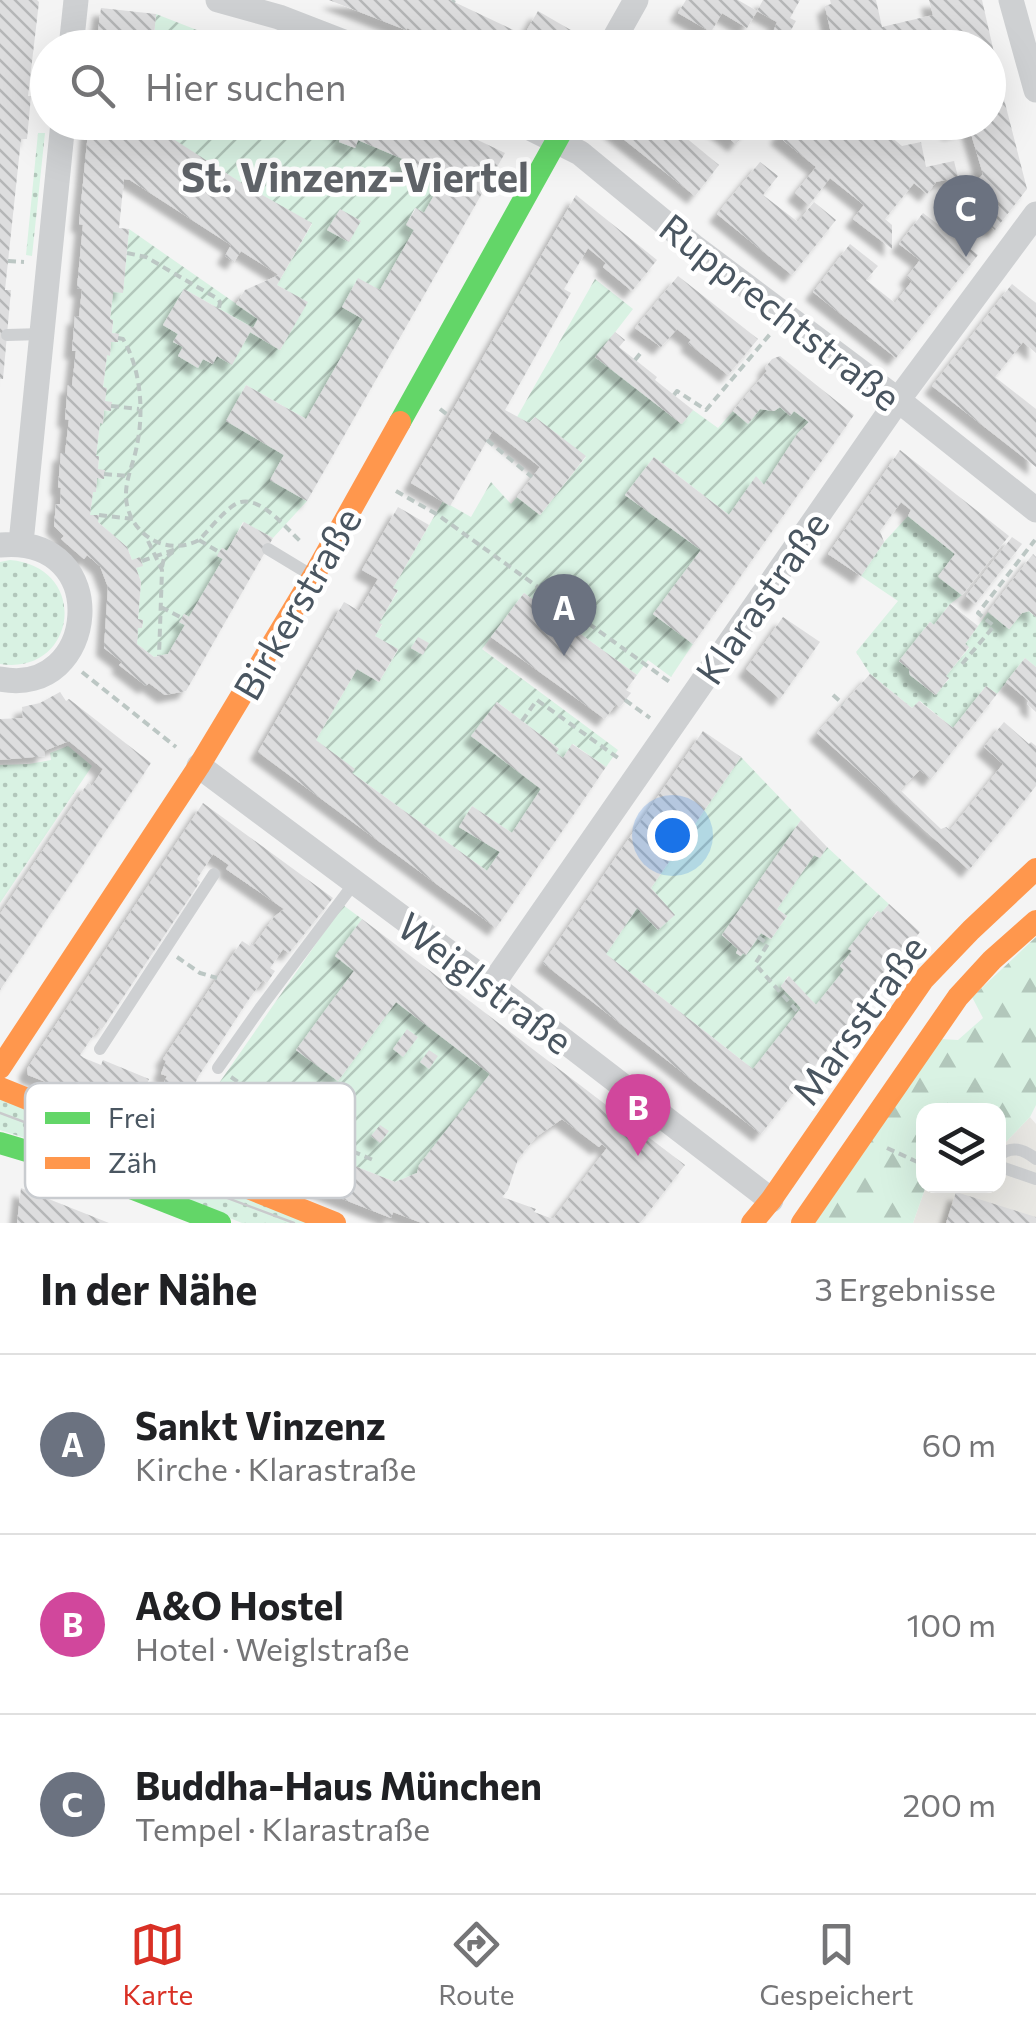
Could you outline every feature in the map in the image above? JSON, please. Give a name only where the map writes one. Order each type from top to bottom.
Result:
[{"type":"main road","name":"Birkerstraße","points":[[0,1068],[107,922],[318,568],[558,140]]},
{"type":"main road","name":"Marsstraße","points":[[752,1223],[923,980],[1036,870]]},
{"type":"main road","name":"Marsstraße","points":[[802,1223],[958,997],[1036,920]]},
{"type":"main road","points":[[0,1088],[25,1098]]},
{"type":"main road","points":[[0,1142],[25,1150]]},
{"type":"main road","points":[[156,1198],[220,1223]]},
{"type":"main road","points":[[274,1198],[336,1223]]},
{"type":"street","points":[[73,30],[76,0]]},
{"type":"street","points":[[218,0],[311,30]]},
{"type":"street","points":[[619,30],[636,0]]},
{"type":"street","points":[[1011,0],[1036,90]]},
{"type":"street","points":[[0,679],[30,679],[48,671],[64,658],[75,641],[82,613],[77,588],[62,564],[50,554],[11,544],[42,334],[61,140]]},
{"type":"street","name":"Rupprechtstraße","points":[[569,140],[693,246],[1036,510]]},
{"type":"street","name":"Klarastraße","points":[[492,985],[898,400],[1036,214]]},
{"type":"street","name":"Weiglstraße","points":[[199,766],[771,1200]]},
{"type":"lane","points":[[7,336],[42,334]]},
{"type":"lane","points":[[268,549],[318,568]]},
{"type":"lane","points":[[100,1048],[214,874]]},
{"type":"lane","points":[[218,1068],[354,882]]},
{"type":"lane","points":[[1006,1150],[1018,1148],[1036,1159]]},
{"type":"lane","points":[[1006,1169],[1036,1179]]},
{"type":"path","points":[[127,253],[146,258],[218,299],[219,308]]},
{"type":"path","points":[[674,395],[677,391],[706,410],[771,333]]},
{"type":"path","points":[[118,338],[133,359],[139,408],[138,443],[126,498],[162,570]]},
{"type":"path","points":[[636,360],[643,350]]},
{"type":"path","points":[[111,406],[139,408]]},
{"type":"path","points":[[487,440],[532,477]]},
{"type":"path","points":[[104,474],[128,476]]},
{"type":"path","points":[[388,486],[438,515],[674,685]]},
{"type":"path","points":[[142,562],[199,540],[233,505],[247,501],[262,506],[318,568]]},
{"type":"path","points":[[99,515],[134,519]]},
{"type":"path","points":[[146,536],[162,545],[182,547]]},
{"type":"path","points":[[199,540],[219,552]]},
{"type":"path","points":[[962,664],[994,626],[978,614],[1034,540]]},
{"type":"path","points":[[160,656],[164,558],[182,547]]},
{"type":"path","points":[[161,607],[182,618]]},
{"type":"path","points":[[64,658],[199,766]]},
{"type":"path","points":[[833,695],[843,704]]},
{"type":"path","points":[[522,721],[538,700],[621,760]]},
{"type":"path","points":[[625,700],[650,718]]},
{"type":"path","name":"Marsstraße","points":[[758,936],[768,944],[755,964],[798,1012]]},
{"type":"path","points":[[165,948],[200,974],[217,978]]},
{"type":"path","points":[[218,1068],[240,1083]]},
{"type":"path","points":[[878,1144],[916,1162]]},
{"type":"path","points":[[355,1152],[374,1160]]},
{"type":"shaded area","points":[[1030,1117],[1036,1124],[1036,1223],[913,1223],[924,1193],[1006,1193],[1006,1142]]},
{"type":"green space","points":[[156,14],[197,30],[155,30]]},
{"type":"green space","points":[[37,140],[44,140],[32,256],[26,255]]},
{"type":"green space","points":[[174,140],[340,140],[355,148],[358,140],[403,159],[400,166],[420,175],[424,169],[444,178],[424,213],[415,208],[406,225],[414,230],[380,290],[358,279],[342,307],[363,319],[306,419],[246,385],[226,421],[284,455],[270,480],[307,501],[273,538],[243,522],[227,551],[222,548],[218,556],[223,559],[189,617],[184,614],[180,622],[185,625],[168,654],[154,657],[137,644],[143,620],[138,619],[141,582],[136,568],[143,565],[132,560],[127,547],[98,522],[98,515],[90,515],[97,478],[103,479],[96,456],[104,410],[110,411],[103,387],[107,355],[111,342],[118,342],[119,334],[112,333],[110,319],[113,292],[123,292],[129,229],[258,319],[253,328],[184,289],[163,325],[178,334],[174,342],[183,347],[178,356],[197,367],[203,359],[212,364],[217,356],[232,364],[250,332],[280,350],[307,302],[277,285],[312,224]]},
{"type":"green space","points":[[595,279],[633,309],[596,357],[681,424],[693,410],[718,428],[733,411],[748,423],[760,409],[774,411],[780,407],[809,422],[764,485],[756,477],[729,515],[654,457],[625,495],[701,550],[653,614],[693,644],[671,677],[648,660],[637,675],[524,593],[482,649],[618,750],[606,767],[573,744],[563,758],[556,753],[558,748],[497,702],[472,736],[541,789],[512,833],[472,806],[459,827],[500,852],[487,871],[352,773],[316,740],[357,669],[379,682],[398,650],[375,636],[398,591],[393,588],[443,501],[471,517],[491,482],[511,504],[517,497],[540,515],[586,457],[535,417],[529,423],[517,417]]},
{"type":"green space","points":[[908,516],[955,554],[938,576],[962,595],[934,625],[930,622],[899,661],[935,695],[969,648],[965,644],[988,612],[1009,629],[1022,613],[1029,611],[1036,617],[1036,667],[1025,658],[997,694],[986,686],[953,728],[920,701],[912,708],[870,674],[856,652],[898,601],[861,576]]},
{"type":"green space","points":[[10,560],[36,567],[53,581],[63,599],[64,619],[58,638],[45,654],[26,663],[0,664],[0,562]]},
{"type":"green space","points":[[68,746],[92,766],[0,903],[0,765],[51,760],[50,753]]},
{"type":"green space","points":[[741,757],[801,820],[722,935],[738,949],[736,953],[746,955],[761,933],[771,939],[787,916],[777,909],[814,855],[820,858],[827,847],[889,904],[881,913],[877,911],[849,948],[852,951],[840,966],[844,970],[816,1005],[788,976],[781,987],[801,1008],[753,1069],[606,954],[637,908],[674,915],[651,888]]},
{"type":"green space","points":[[343,905],[362,919],[354,971],[296,1050],[338,1081],[396,1002],[490,1074],[417,1173],[395,1182],[355,1166],[355,1083],[219,1083]]},
{"type":"green space","points":[[1036,937],[1036,1105],[1030,1117],[1006,1142],[1006,1103],[916,1103],[916,1193],[924,1193],[913,1223],[815,1223],[941,1039],[958,1040],[983,1018],[972,997]]},
{"type":"green space","points":[[0,1098],[25,1108],[25,1138],[0,1130]]},
{"type":"green space","points":[[180,1198],[248,1198],[310,1223],[242,1223]]},
{"type":"building","points":[[0,0],[37,0],[36,30],[30,30],[30,107],[27,139],[21,139],[5,290],[11,290],[0,379]]},
{"type":"building","points":[[329,0],[450,0],[513,30],[407,28]]},
{"type":"building","points":[[686,0],[738,0],[757,11],[747,28],[722,13],[712,30],[678,13]]},
{"type":"building","points":[[763,0],[800,0],[790,18],[796,21],[791,30],[774,30],[777,22],[757,11]]},
{"type":"building","points":[[830,0],[876,0],[882,27],[933,15],[929,0],[982,0],[989,30],[830,30],[825,6],[831,4]]},
{"type":"building","points":[[101,8],[156,14],[155,30],[98,30]]},
{"type":"building","points":[[538,11],[571,30],[527,30]]},
{"type":"building","points":[[1006,107],[1027,189],[995,230],[959,202],[983,174],[973,140],[1006,140]]},
{"type":"building","points":[[87,140],[175,140],[312,223],[277,285],[308,302],[280,350],[250,332],[232,365],[217,356],[213,364],[203,359],[198,368],[178,356],[183,347],[173,342],[178,334],[163,325],[184,289],[253,328],[258,319],[236,304],[245,290],[279,275],[241,251],[234,262],[225,256],[231,245],[124,179],[119,228],[129,229],[123,293],[113,292],[110,319],[112,333],[119,334],[118,342],[111,342],[110,356],[107,355],[103,387],[107,388],[105,401],[112,402],[111,411],[104,410],[103,424],[100,423],[96,456],[98,469],[105,470],[104,479],[97,478],[90,515],[99,515],[98,522],[127,547],[132,560],[140,557],[143,566],[136,568],[141,582],[138,619],[143,620],[137,644],[154,657],[168,654],[185,625],[179,622],[184,614],[189,617],[223,559],[217,556],[219,552],[222,548],[227,551],[244,522],[273,538],[186,691],[165,695],[149,683],[146,686],[104,648],[108,587],[100,566],[87,555],[84,559],[61,539],[64,536],[54,526],[56,504],[60,504],[61,453],[65,453],[69,420],[65,419],[68,385],[72,385],[76,351],[72,351],[75,316],[79,317],[82,289],[77,288],[83,225],[79,224]]},
{"type":"building","points":[[340,140],[358,140],[355,148]]},
{"type":"building","points":[[358,140],[478,140],[505,153],[307,501],[270,480],[284,455],[226,421],[246,385],[306,419],[363,319],[342,307],[358,278],[380,290],[414,230],[406,225],[416,208],[424,213],[444,178],[424,169],[420,175],[400,166],[403,159]]},
{"type":"building","points":[[625,140],[689,140],[719,165],[695,196]]},
{"type":"building","points":[[783,140],[895,140],[902,146],[921,142],[926,167],[954,161],[958,177],[936,182],[927,194],[914,183],[885,219],[892,225],[892,249],[853,219],[864,205],[830,178],[809,205],[795,193],[816,167]]},
{"type":"building","points":[[760,162],[778,176],[763,195],[798,222],[814,202],[836,220],[792,275],[717,214]]},
{"type":"building","points":[[576,195],[657,260],[632,291],[603,267],[606,263],[588,248],[564,289],[571,293],[505,410],[529,423],[535,417],[586,456],[540,515],[517,497],[540,467],[493,430],[450,506],[411,483]]},
{"type":"building","points":[[340,209],[361,221],[349,242],[327,230]]},
{"type":"building","points":[[923,213],[978,255],[896,358],[813,292],[850,244],[878,266],[866,280],[895,303],[912,281],[907,277],[920,260],[899,244]]},
{"type":"building","points":[[678,276],[758,339],[728,375],[688,343],[691,340],[677,329],[661,347],[635,328]]},
{"type":"building","points":[[1012,284],[1036,303],[1036,353],[1023,342],[995,377],[1036,409],[1036,467],[932,386]]},
{"type":"building","points":[[615,332],[625,340],[619,347],[693,410],[682,424],[595,357]]},
{"type":"building","points":[[780,356],[854,415],[693,644],[653,614],[701,550],[625,495],[654,457],[729,515],[756,476],[764,485],[809,422],[794,411],[790,416],[780,407],[774,411],[760,409],[748,424],[733,411],[767,371],[772,359]]},
{"type":"building","points":[[900,450],[1009,536],[962,595],[938,577],[955,554],[908,516],[911,510],[901,502],[880,531],[884,542],[861,576],[828,554]]},
{"type":"building","points":[[398,507],[429,525],[393,588],[398,590],[375,636],[398,649],[379,682],[357,669],[316,740],[355,769],[352,773],[487,871],[500,852],[459,827],[472,806],[512,833],[541,789],[471,736],[497,702],[559,749],[556,753],[563,758],[572,744],[606,767],[496,928],[258,752],[344,602],[359,611],[378,579],[362,570]]},
{"type":"building","points":[[1012,537],[1022,544],[975,604],[966,596]]},
{"type":"building","points":[[1033,554],[1036,617],[1029,611],[1022,613],[1009,629],[988,612]]},
{"type":"building","points":[[524,593],[637,675],[626,690],[631,693],[605,719],[491,637]]},
{"type":"building","points":[[950,604],[978,626],[965,644],[969,647],[936,695],[899,661]]},
{"type":"building","points":[[783,617],[820,642],[780,699],[746,669]]},
{"type":"building","points":[[418,637],[429,643],[423,655],[411,648]]},
{"type":"building","points":[[1025,658],[1036,667],[1036,712],[1006,682]]},
{"type":"building","points":[[870,674],[912,708],[919,701],[953,728],[986,686],[997,694],[931,779],[920,770],[900,790],[941,829],[950,830],[1003,764],[984,747],[1004,722],[1036,746],[1036,786],[969,870],[817,733]]},
{"type":"building","points":[[60,692],[66,701],[69,699],[151,763],[0,990],[0,914],[88,783],[92,786],[103,769],[69,741],[44,751],[45,756],[0,760],[0,719],[23,718],[22,707]]},
{"type":"building","points":[[703,731],[741,757],[651,888],[675,915],[658,930],[637,908],[606,954],[753,1069],[801,1008],[781,986],[789,976],[816,1005],[844,970],[840,966],[852,951],[848,949],[878,911],[881,913],[889,904],[920,932],[761,1134],[543,963]]},
{"type":"building","points":[[203,803],[333,898],[289,953],[283,949],[270,968],[275,971],[249,999],[195,1083],[164,1083],[167,1076],[161,1074],[166,1061],[163,1059],[242,941],[254,945],[284,909],[226,869],[229,865],[213,854],[197,879],[200,882],[102,1029],[99,1027],[80,1055],[149,1079],[147,1083],[48,1083],[28,1075],[27,1069]]},
{"type":"building","points":[[801,820],[827,847],[820,858],[814,855],[777,909],[787,916],[771,939],[761,933],[746,955],[741,956],[722,935]]},
{"type":"building","points":[[362,919],[685,1165],[640,1223],[422,1223],[393,1212],[391,1218],[340,1198],[355,1198],[355,1166],[395,1182],[417,1173],[419,1165],[490,1074],[396,1002],[338,1081],[296,1050],[354,971],[335,956]],"holes":[[[562,1119],[599,1147],[602,1144],[607,1148],[553,1219],[502,1197],[518,1159],[536,1137]]]},
{"type":"building","points":[[407,1029],[418,1037],[403,1057],[393,1049]]},
{"type":"building","points":[[429,1050],[438,1056],[429,1069],[420,1062]]},
{"type":"building","points":[[380,1125],[389,1131],[380,1143],[371,1136]]},
{"type":"building","points":[[21,1188],[25,1190],[25,1198],[46,1198],[109,1223],[17,1223]]},
{"type":"building","points":[[956,1193],[1036,1217],[1036,1223],[946,1223]]},
{"type":"tram line","points":[[0,1113],[25,1122]]},
{"type":"tram line","points":[[227,1198],[294,1223]]},
{"type":"traffic: fast","points":[[400,422],[557,140]]},
{"type":"traffic: fast","points":[[0,1143],[25,1150]]},
{"type":"traffic: fast","points":[[156,1198],[220,1223]]},
{"type":"traffic: slow","points":[[0,1068],[199,766],[317,570],[400,422]]},
{"type":"traffic: slow","points":[[752,1223],[923,980],[1036,869]]},
{"type":"traffic: slow","points":[[802,1223],[958,997],[1036,921]]},
{"type":"traffic: slow","points":[[0,1088],[25,1098]]},
{"type":"traffic: slow","points":[[273,1198],[335,1223]]},
{"type":"place","name":"Buddha-Haus München","points":[[966,257]]},
{"type":"place","name":"Sankt Vinzenz","points":[[564,656]]},
{"type":"place","name":"A&O Hostel","points":[[638,1156]]},
{"type":"district","name":"St. Vinzenz-Viertel","points":[[355,175]]}]
